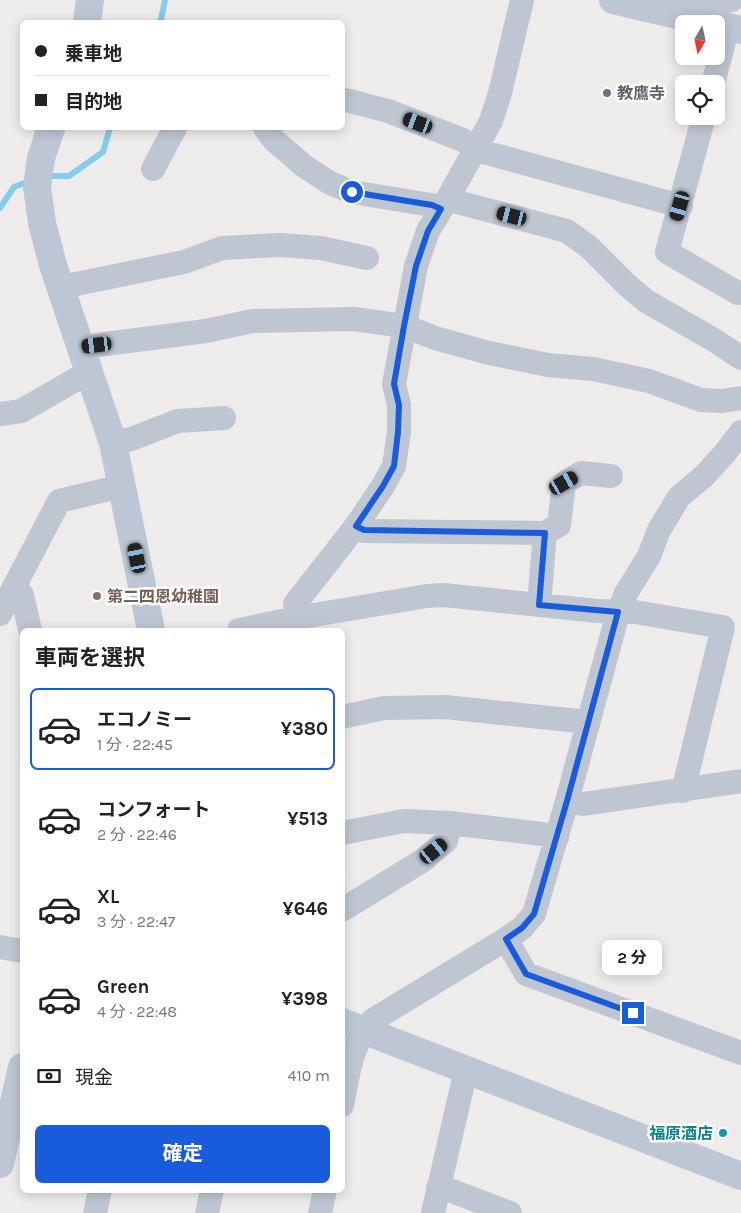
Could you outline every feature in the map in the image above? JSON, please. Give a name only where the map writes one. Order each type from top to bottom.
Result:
[{"type":"street","points":[[87,20],[90,0]]},
{"type":"street","points":[[296,618],[295,604],[356,526],[394,466],[399,405],[394,384],[416,266],[428,231],[491,121],[500,93],[522,0]]},
{"type":"street","points":[[613,0],[654,10],[734,19],[716,75]]},
{"type":"street","points":[[345,100],[388,111],[463,140],[476,150],[680,206]]},
{"type":"street","points":[[702,125],[667,252],[738,293]]},
{"type":"street","points":[[50,130],[41,158],[38,187],[42,223],[53,265],[82,346],[113,443],[151,628]]},
{"type":"street","points":[[153,169],[174,130]]},
{"type":"street","points":[[266,130],[274,140],[304,166],[330,183],[352,192],[432,205],[457,202],[567,231],[590,247],[626,284],[646,301],[714,340],[741,358]]},
{"type":"street","points":[[61,287],[184,262],[222,248],[280,245],[322,248],[367,258]]},
{"type":"street","points":[[82,346],[206,331],[252,321],[354,319],[404,326],[435,338],[486,352],[548,365],[602,371],[649,381],[702,400],[722,401],[741,398]]},
{"type":"street","points":[[0,414],[22,411],[90,373]]},
{"type":"street","points":[[113,443],[131,439],[178,421],[224,418]]},
{"type":"street","points":[[353,1026],[373,1020],[506,939],[522,928],[534,914],[557,838],[618,612],[625,595],[649,556],[659,530],[679,497],[704,476],[726,453],[741,432]]},
{"type":"street","points":[[356,526],[364,530],[545,533],[559,525],[564,483],[581,473],[611,476]]},
{"type":"street","points":[[0,614],[59,501],[122,486]]},
{"type":"street","points":[[539,605],[545,533]]},
{"type":"street","points":[[15,586],[22,595],[30,628]]},
{"type":"street","points":[[248,628],[427,596],[635,612],[723,627],[683,791]]},
{"type":"street","points":[[345,715],[384,708],[445,707],[588,722]]},
{"type":"street","points":[[567,801],[583,804],[683,791],[741,781]]},
{"type":"street","points":[[345,832],[404,821],[450,823],[542,834],[557,838]]},
{"type":"street","points":[[345,908],[422,861],[446,841],[450,823]]},
{"type":"street","points":[[506,939],[526,974],[741,1053]]},
{"type":"street","points":[[0,947],[20,952]]},
{"type":"street","points":[[353,1026],[741,1176]]},
{"type":"street","points":[[345,1091],[355,1046],[353,1026]]},
{"type":"street","points":[[433,1213],[466,1070]]},
{"type":"street","points":[[0,1164],[6,1108],[20,1072]]},
{"type":"street","points":[[438,1188],[452,1191],[510,1213]]},
{"type":"street","points":[[95,1213],[99,1193]]},
{"type":"street","points":[[207,1213],[211,1193]]},
{"type":"street","points":[[320,1213],[324,1193]]},
{"type":"waterway","points":[[161,20],[165,0]]},
{"type":"waterway","points":[[53,176],[69,176],[103,152],[109,130]]},
{"type":"waterway","points":[[0,208],[14,187],[27,182]]},
{"type":"place","name":"教鷹寺","points":[[607,93]]},
{"type":"place","name":"第二四恩幼稚園","points":[[97,596]]},
{"type":"place","name":"福原酒店","points":[[723,1133]]},
{"type":"route","points":[[352,192],[432,205],[441,209],[428,231],[416,266],[404,326],[394,384],[399,405],[394,466],[356,526],[364,530],[545,533],[539,605],[618,612],[567,801],[534,914],[522,928],[506,939],[526,974],[633,1013]]}]
